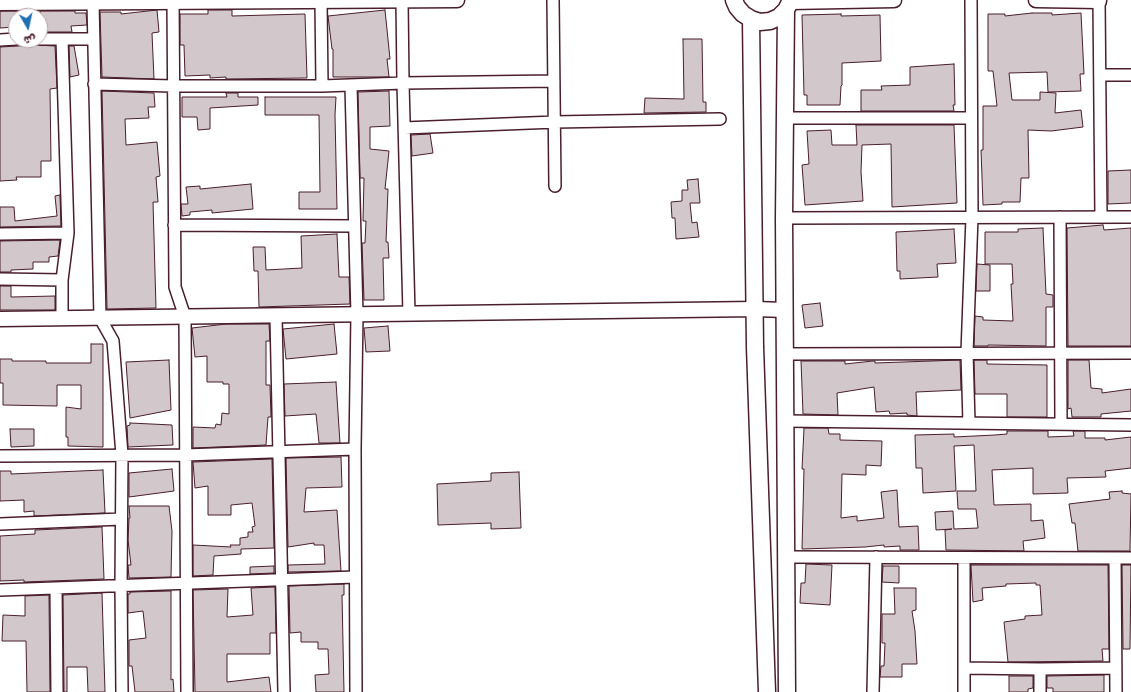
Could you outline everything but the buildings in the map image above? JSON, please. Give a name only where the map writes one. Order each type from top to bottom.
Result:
[{"type":"main road","points":[[734,0],[737,7],[743,14],[760,22],[778,17],[789,4]]},
{"type":"main road","points":[[787,692],[784,218],[785,118],[789,4]]},
{"type":"main road","points":[[751,19],[755,309],[767,692]]},
{"type":"street","points":[[402,0],[409,314]]},
{"type":"street","points":[[0,3],[22,1],[457,0]]},
{"type":"street","points":[[553,0],[556,122],[555,186]]},
{"type":"street","points":[[789,4],[894,0]]},
{"type":"street","points":[[968,423],[967,353],[972,217],[971,0]]},
{"type":"street","points":[[1036,0],[1099,1],[1101,217]]},
{"type":"street","points":[[173,1],[175,287],[185,316],[187,692]]},
{"type":"street","points":[[321,1],[322,86]]},
{"type":"street","points":[[93,2],[100,318],[113,342],[122,456],[120,586],[122,692]]},
{"type":"street","points":[[48,39],[93,38]]},
{"type":"street","points":[[62,39],[68,233],[62,280],[62,318]]},
{"type":"street","points":[[1100,75],[1131,75]]},
{"type":"street","points":[[94,84],[173,86],[350,86],[403,83],[554,81]]},
{"type":"street","points":[[350,86],[357,314],[354,449],[356,692]]},
{"type":"street","points":[[785,118],[971,118]]},
{"type":"street","points":[[404,128],[556,122],[720,119]]},
{"type":"street","points":[[1060,217],[1061,424]]},
{"type":"street","points":[[784,218],[1131,217]]},
{"type":"street","points":[[174,225],[354,226]]},
{"type":"street","points":[[0,234],[68,233]]},
{"type":"street","points":[[0,279],[62,280]]},
{"type":"street","points":[[0,319],[755,309],[785,310]]},
{"type":"street","points":[[276,316],[284,692]]},
{"type":"street","points":[[785,354],[1131,353]]},
{"type":"street","points":[[785,421],[1131,425]]},
{"type":"street","points":[[0,456],[185,455],[354,449]]},
{"type":"street","points":[[0,524],[121,519]]},
{"type":"street","points":[[786,557],[1131,558]]},
{"type":"street","points":[[873,692],[876,557]]},
{"type":"street","points":[[964,558],[964,692]]},
{"type":"street","points":[[1114,558],[1116,692]]},
{"type":"street","points":[[0,590],[355,577]]},
{"type":"street","points":[[56,588],[57,692]]},
{"type":"street","points":[[964,668],[1116,668]]},
{"type":"street","points":[[1040,669],[1040,692]]}]
